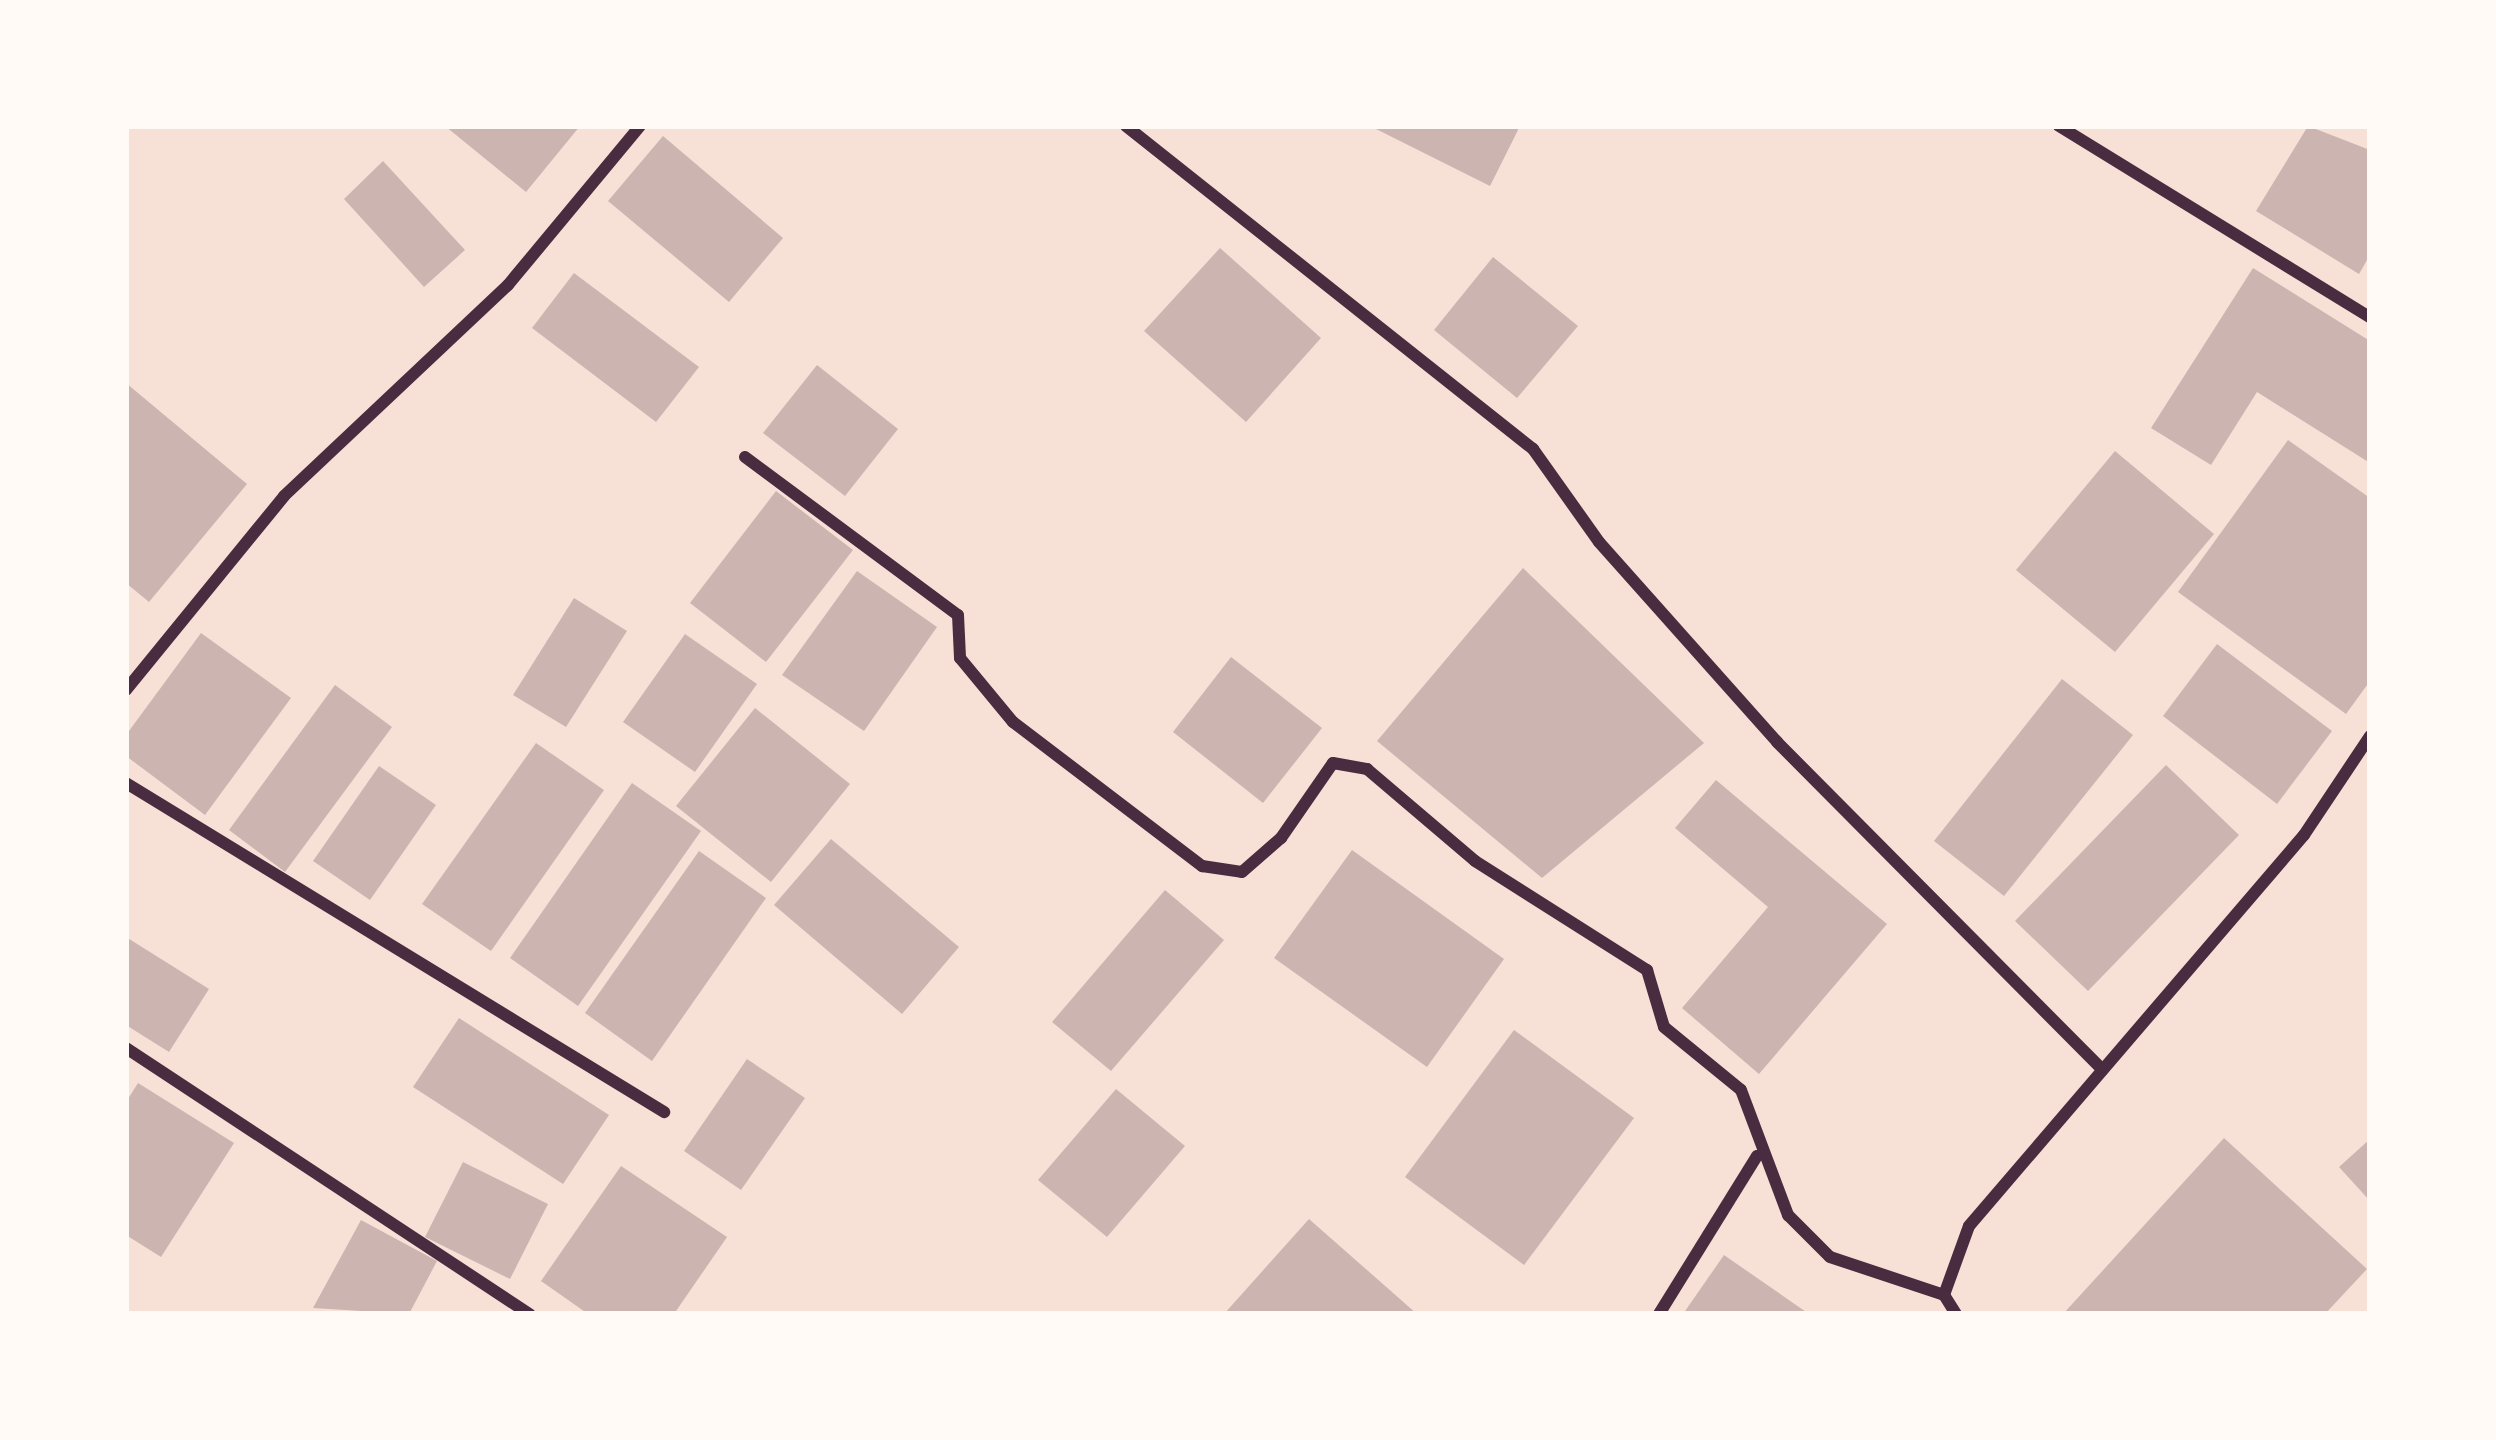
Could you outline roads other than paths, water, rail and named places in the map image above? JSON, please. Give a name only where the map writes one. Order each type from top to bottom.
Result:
[{"type":"street","points":[[126,690],[284,496],[508,285],[640,126]]},
{"type":"street","points":[[1126,126],[1533,449],[1599,542],[1777,742],[2103,1070]]},
{"type":"street","points":[[2059,126],[2370,317]]},
{"type":"street","points":[[746,458],[958,615],[960,658],[1013,722],[1202,866],[1242,872],[1282,838],[1333,763],[1366,769],[1475,861],[1647,970],[1664,1027],[1741,1090],[1757,1156],[1788,1215],[1830,1257],[1944,1294],[1956,1314]]},
{"type":"street","points":[[1944,1294],[1969,1226],[2305,835],[2370,736]]},
{"type":"street","points":[[126,783],[664,1112]]},
{"type":"street","points":[[126,1048],[530,1314]]},
{"type":"street","points":[[1659,1314],[1757,1156]]}]
